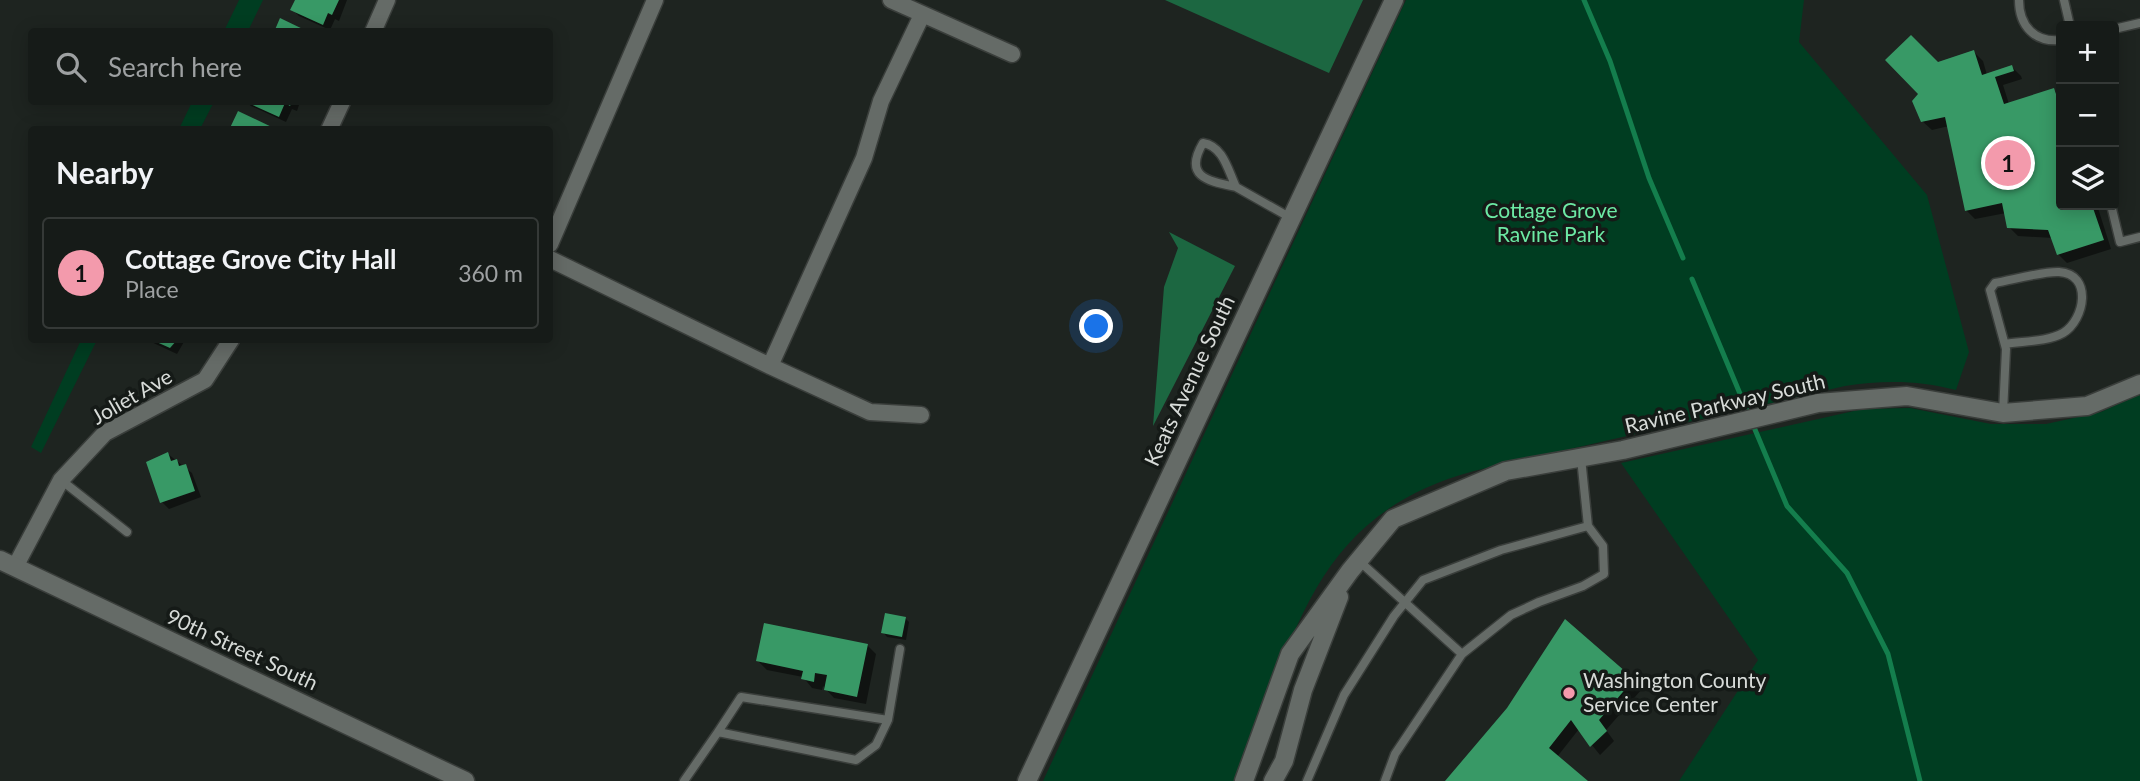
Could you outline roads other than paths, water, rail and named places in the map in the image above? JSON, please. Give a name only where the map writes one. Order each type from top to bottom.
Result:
[{"type":"street","points":[[375,28],[387,0]]},
{"type":"street","points":[[553,237],[655,0]]},
{"type":"street","points":[[891,0],[1012,54]]},
{"type":"street","name":"Keats Avenue South","points":[[1027,781],[1394,0]]},
{"type":"street","points":[[770,366],[864,158],[881,101],[922,15]]},
{"type":"street","points":[[331,126],[341,105]]},
{"type":"street","points":[[553,259],[870,412],[920,415]]},
{"type":"street","name":"Joliet Ave","points":[[8,563],[61,480],[105,433],[205,380],[229,343]]},
{"type":"street","name":"Ravine Parkway South","points":[[1244,781],[1290,654],[1354,565],[1393,519],[1506,471],[1623,450],[1818,403],[1907,396],[2003,413],[2087,406],[2140,384]]},
{"type":"street","name":"90th Street South","points":[[8,563],[465,781]]},
{"type":"street","name":"Ravine Parkway South","points":[[1273,781],[1284,761],[1303,690],[1354,565]]},
{"type":"lane","points":[[2019,0],[2019,11],[2025,26],[2034,36],[2049,42],[2056,41]]},
{"type":"lane","points":[[2064,0],[2069,21]]},
{"type":"lane","points":[[2119,28],[2140,23]]},
{"type":"lane","points":[[1236,187],[1219,151],[1212,145],[1203,143],[1196,155],[1195,166],[1198,174],[1209,182],[1236,187],[1291,218]]},
{"type":"lane","points":[[2112,210],[2120,242],[2140,237]]},
{"type":"lane","points":[[2003,413],[2005,344],[1990,290],[1995,283],[2059,272],[2075,278],[2082,289],[2081,307],[2073,324],[2062,333],[2005,344]]},
{"type":"lane","points":[[1385,781],[1395,754],[1462,654],[1511,615],[1583,586],[1604,574],[1603,546],[1588,526],[1581,458]]},
{"type":"lane","points":[[61,480],[127,532]]},
{"type":"lane","points":[[1307,781],[1344,695],[1404,603],[1423,580],[1501,550],[1588,526]]},
{"type":"lane","points":[[1354,565],[1404,603],[1462,654]]},
{"type":"lane","points":[[718,732],[856,760],[876,745],[888,720],[900,649]]},
{"type":"lane","points":[[684,781],[741,698],[888,720]]},
{"type":"waterway","points":[[1584,0],[1610,61],[1649,178],[1683,258]]},
{"type":"waterway","points":[[1692,279],[1787,506],[1847,573],[1888,654],[1920,781]]},
{"type":"place","name":"Cottage Grove City Hall","points":[[2008,163]]},
{"type":"place","name":"Washington County Service Center","points":[[1569,693]]},
{"type":"park label","name":"Cottage Grove Ravine Park","points":[[1551,223]]}]
